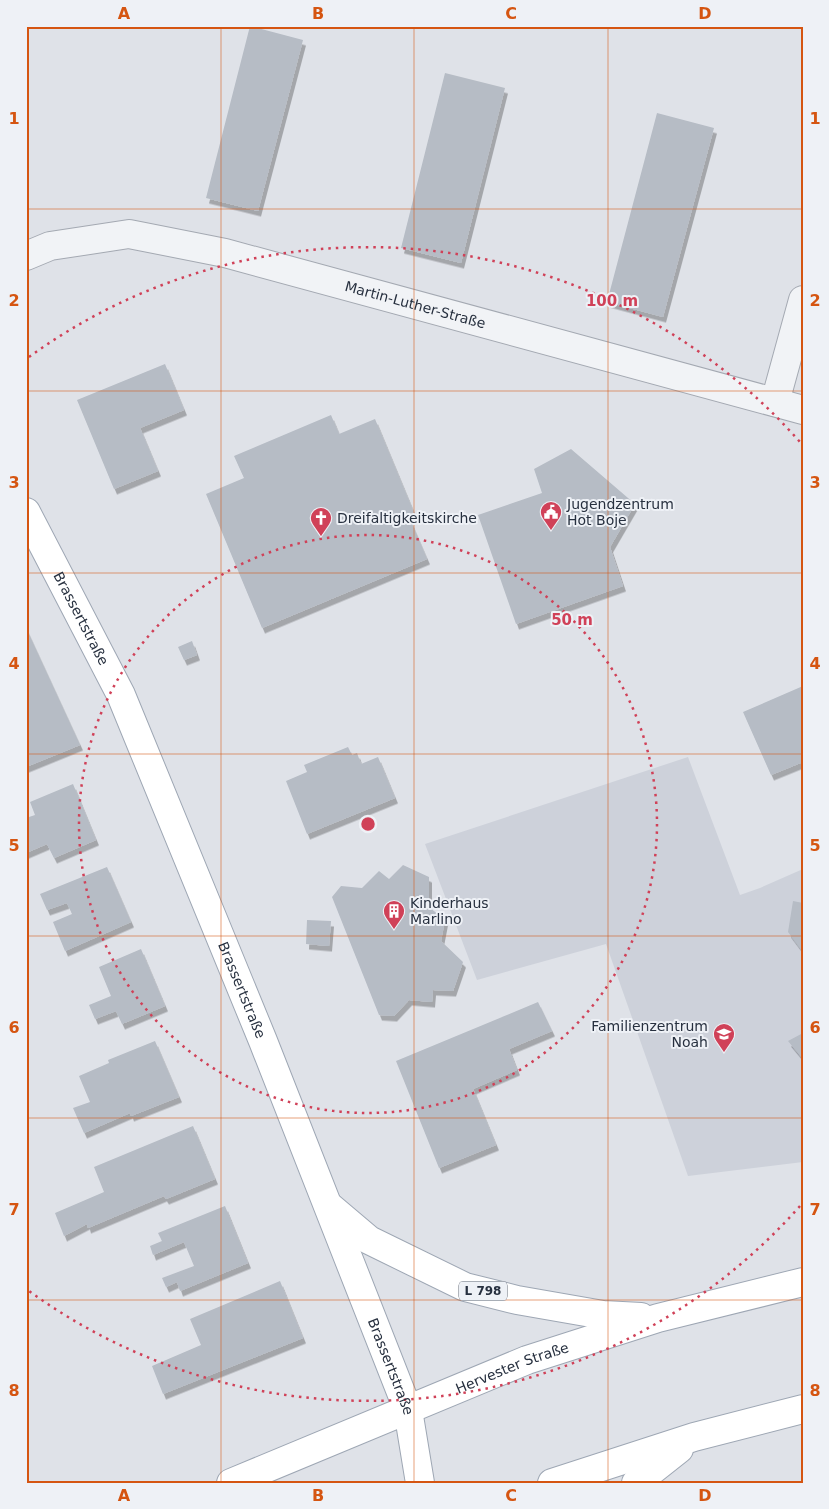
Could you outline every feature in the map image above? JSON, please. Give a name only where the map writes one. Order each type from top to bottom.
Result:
[{"type":"main road","name":"Brassertstraße","points":[[26,512],[121,695],[263,1041],[408,1410],[420,1483]]},
{"type":"main road","name":"L 798","points":[[329,1206],[370,1240],[464,1287],[517,1300],[603,1315],[658,1318]]},
{"type":"main road","name":"Hervester Straße","points":[[232,1483],[527,1360],[658,1318],[803,1282]]},
{"type":"main road","points":[[552,1483],[694,1437],[803,1409]]},
{"type":"main road","points":[[636,1483],[694,1437]]},
{"type":"street","name":"Martin-Luther-Straße","points":[[26,256],[50,246],[129,234],[225,253],[803,410]]},
{"type":"street","points":[[775,402],[803,300]]},
{"type":"shaded area","points":[[688,757],[740,895],[803,869],[803,1162],[688,1176],[606,944],[477,980],[425,844]]},
{"type":"building","points":[[250,26],[303,40],[258,211],[206,198]]},
{"type":"building","points":[[445,73],[505,88],[461,263],[401,248]]},
{"type":"building","points":[[657,113],[714,128],[663,317],[607,302]]},
{"type":"building","points":[[165,364],[184,410],[140,428],[158,471],[114,489],[77,400]]},
{"type":"building","name":"Dreifaltigkeitskirche","points":[[331,415],[339,434],[375,419],[414,513],[408,515],[427,559],[262,628],[206,494],[244,478],[234,456]]},
{"type":"building","name":"Jugendzentrum Hot Boje","points":[[571,449],[635,504],[610,547],[623,586],[516,624],[478,515],[542,493],[534,469]]},
{"type":"building","points":[[26,628],[80,745],[26,767]]},
{"type":"building","points":[[192,641],[197,655],[184,660],[178,647]]},
{"type":"building","points":[[803,686],[803,762],[771,775],[743,712]]},
{"type":"building","points":[[348,747],[352,755],[357,753],[361,764],[378,757],[395,798],[307,834],[286,781],[307,772],[304,765]]},
{"type":"building","points":[[73,784],[96,840],[54,858],[47,844],[26,853],[26,818],[35,815],[30,802]]},
{"type":"building","name":"Kinderhaus Marlino","points":[[403,865],[429,877],[429,907],[445,920],[441,941],[463,962],[453,991],[433,990],[432,1002],[409,1000],[394,1016],[379,1015],[332,897],[341,886],[362,888],[379,871],[389,879]]},
{"type":"building","points":[[107,867],[131,922],[65,951],[53,922],[72,914],[67,903],[47,910],[40,894]]},
{"type":"building","points":[[793,901],[803,903],[803,952],[788,932]]},
{"type":"building","points":[[307,920],[331,921],[329,946],[306,944]]},
{"type":"building","points":[[141,949],[165,1006],[122,1024],[116,1011],[95,1019],[89,1005],[111,996],[99,967]]},
{"type":"building","points":[[538,1002],[552,1031],[509,1049],[517,1070],[473,1089],[496,1145],[439,1168],[396,1061]]},
{"type":"building","points":[[803,1033],[803,1059],[788,1041]]},
{"type":"building","points":[[155,1041],[179,1097],[131,1116],[130,1113],[84,1133],[73,1108],[90,1102],[79,1076],[109,1063],[108,1060]]},
{"type":"building","points":[[193,1126],[215,1179],[166,1199],[164,1196],[88,1228],[87,1224],[64,1236],[55,1213],[104,1192],[94,1167]]},
{"type":"building","points":[[225,1206],[248,1263],[180,1291],[177,1282],[166,1287],[162,1278],[194,1266],[184,1242],[153,1255],[150,1246],[162,1241],[158,1233]]},
{"type":"building","points":[[280,1281],[303,1338],[163,1394],[152,1366],[201,1345],[190,1319]]},
{"type":"place","name":"Jugendzentrum Hot Boje","points":[[551,531]]},
{"type":"place","name":"Dreifaltigkeitskirche","points":[[321,537]]},
{"type":"place","name":"Kinderhaus Marlino","points":[[394,930]]},
{"type":"place","name":"Familienzentrum Noah","points":[[724,1053]]}]
